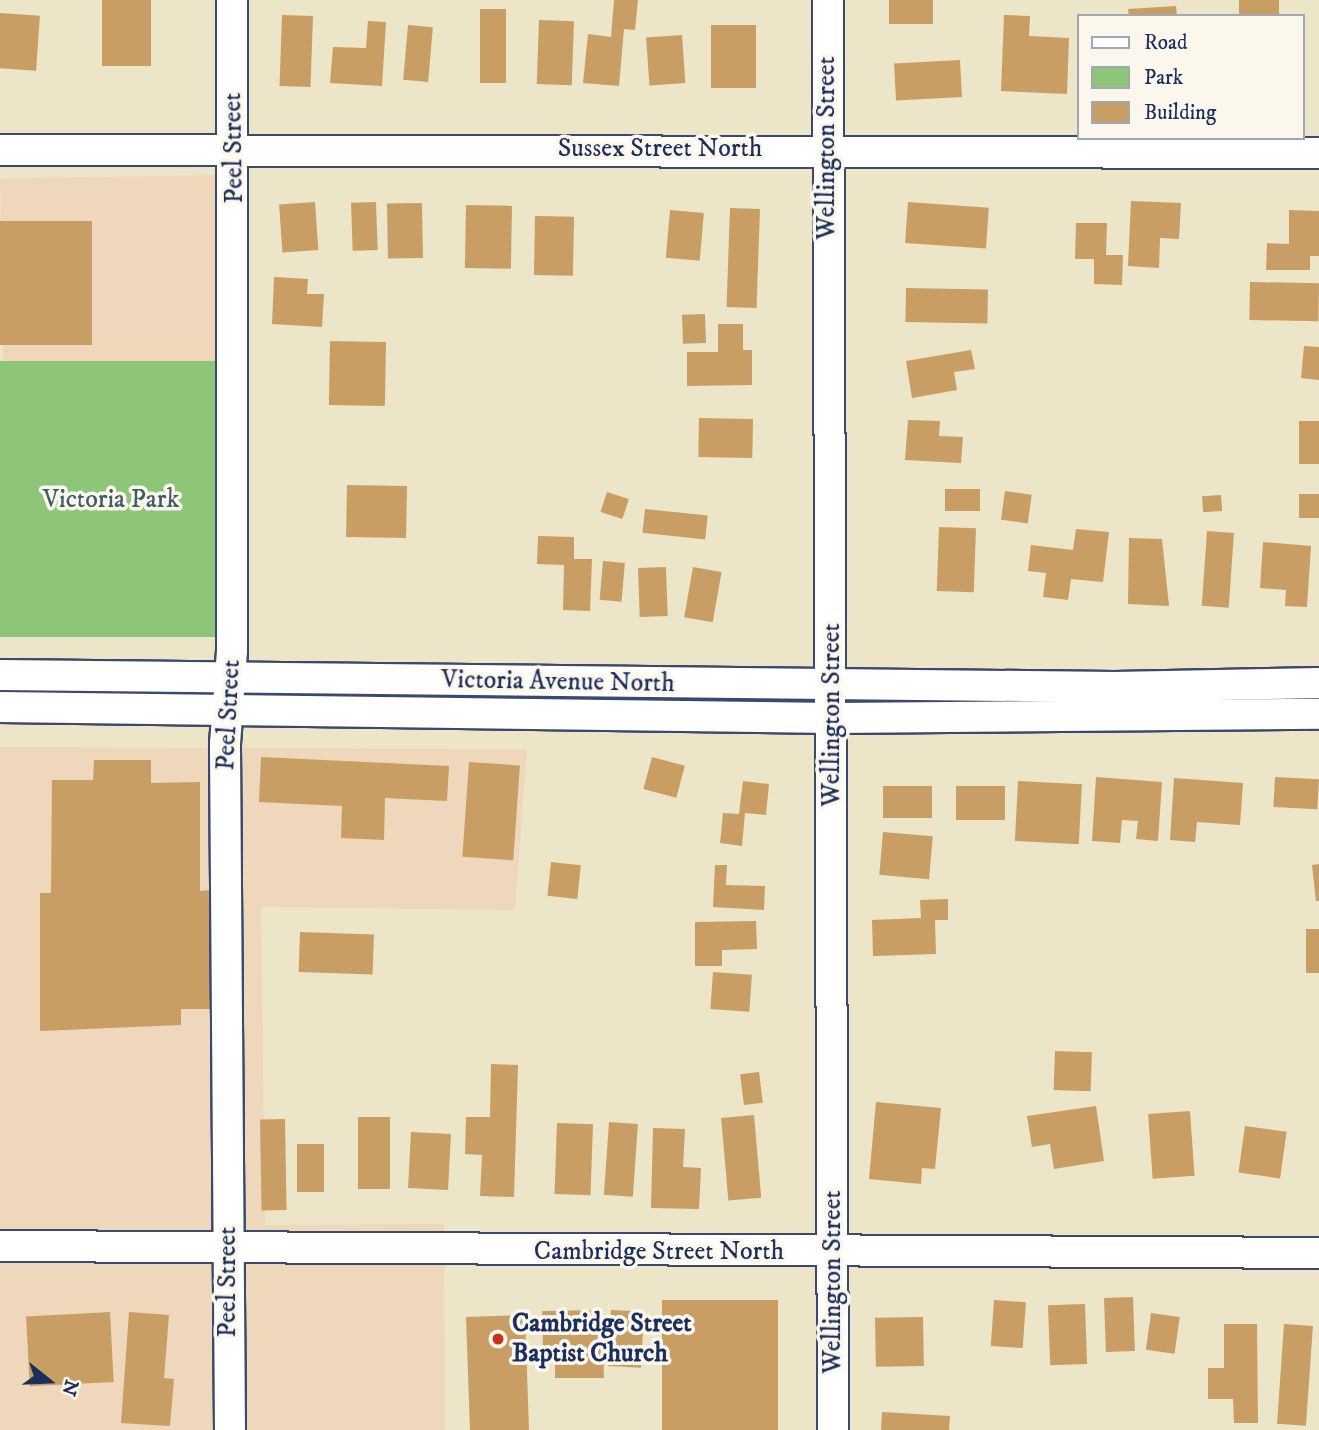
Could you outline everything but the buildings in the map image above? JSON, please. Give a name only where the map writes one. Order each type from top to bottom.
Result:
[{"type":"street","name":"Peel Street","points":[[230,1430],[228,711],[234,149],[232,0]]},
{"type":"street","name":"Wellington Street","points":[[828,0],[827,149],[834,718],[833,1430]]},
{"type":"street","name":"Sussex Street North","points":[[0,150],[827,149],[1319,153]]},
{"type":"street","name":"Victoria Avenue North","points":[[0,675],[832,684],[1319,714]]},
{"type":"street","points":[[497,681],[497,711]]},
{"type":"street","name":"Victoria Avenue North","points":[[0,707],[228,711],[497,711],[834,718],[1115,700],[1319,682]]},
{"type":"street","name":"Cambridge Street North","points":[[0,1246],[833,1254],[1319,1253]]},
{"type":"shaded area","points":[[217,175],[220,361],[3,365],[0,179]]},
{"type":"shaded area","points":[[0,747],[527,749],[515,910],[261,907],[265,1225],[444,1224],[445,1430],[0,1430]]},
{"type":"green space","name":"Victoria Park","points":[[0,361],[221,361],[221,637],[0,637]]},
{"type":"place","name":"Cambridge Street Baptist Church","points":[[498,1339]]}]
